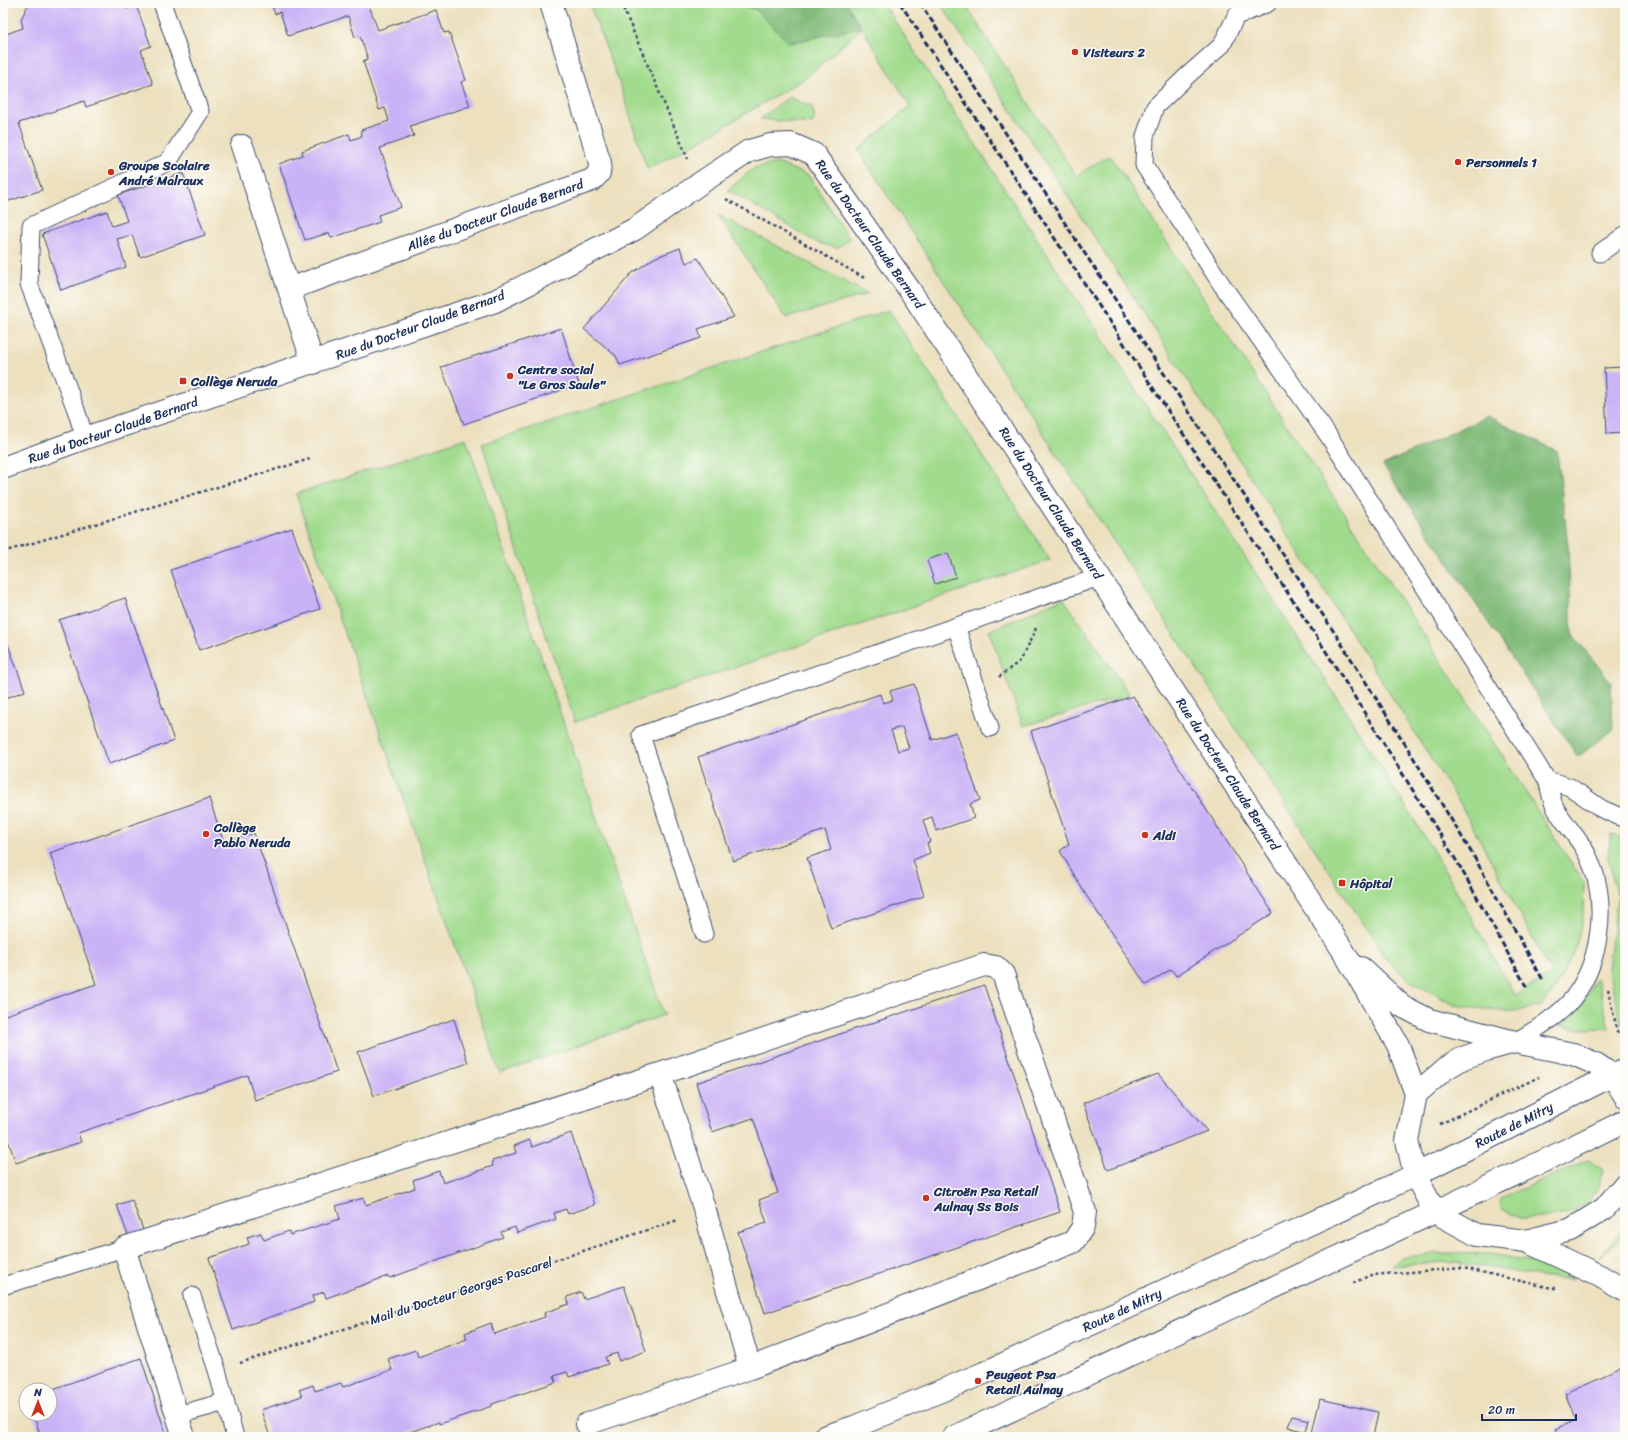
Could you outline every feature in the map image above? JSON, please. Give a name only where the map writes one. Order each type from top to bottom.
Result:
[{"type":"street","name":"Allée du Docteur Claude Bernard","points":[[289,289],[592,180],[599,173],[600,163],[551,3]]},
{"type":"street","name":"Rue du Docteur Claude Bernard","points":[[3,468],[85,438],[495,301],[635,229],[749,151],[770,145],[791,144],[814,154],[909,289],[1100,577],[1344,952],[1398,1045],[1416,1094]]},
{"type":"street","points":[[242,146],[313,363]]},
{"type":"street","name":"Rue du Docteur Claude Bernard","points":[[1344,952],[1402,1006],[1429,1020],[1515,1042],[1573,1054],[1618,1072]]},
{"type":"street","points":[[184,1437],[124,1248],[660,1074],[984,964],[996,967],[1003,974],[1085,1212],[1083,1227],[1072,1242],[750,1368],[587,1424]]},
{"type":"street","points":[[1515,1042],[1463,1058],[1445,1070],[1416,1094],[1407,1141],[1415,1176],[1435,1212],[1476,1235],[1526,1240],[1570,1230],[1604,1209],[1625,1184]]},
{"type":"street","points":[[1618,1072],[1625,1096]]},
{"type":"street","name":"Route de Mitry","points":[[824,1437],[854,1427],[984,1373],[1415,1176],[1618,1072]]},
{"type":"street","points":[[660,1074],[705,1211],[750,1368]]},
{"type":"street","points":[[954,1437],[1550,1158],[1625,1120]]},
{"type":"street","points":[[1526,1240],[1600,1276],[1625,1291]]},
{"type":"lane","points":[[85,438],[29,284],[31,226],[168,162],[200,112],[162,3]]},
{"type":"lane","points":[[1232,10],[1250,3]]},
{"type":"lane","points":[[1232,10],[1268,3]]},
{"type":"lane","points":[[1232,10],[1222,45],[1188,75],[1156,107],[1146,136],[1144,165],[1222,284],[1328,435],[1547,780],[1555,808],[1587,853],[1595,871],[1600,894],[1600,915],[1598,937],[1590,967],[1581,986],[1567,1004],[1544,1025],[1515,1042]]},
{"type":"lane","points":[[1600,252],[1625,236]]},
{"type":"lane","points":[[704,934],[641,735],[1100,577]]},
{"type":"lane","points":[[956,626],[990,728]]},
{"type":"lane","points":[[1547,780],[1570,787],[1602,809],[1625,818]]},
{"type":"lane","points":[[3,1286],[124,1248]]},
{"type":"lane","points":[[192,1296],[217,1370],[235,1437]]},
{"type":"lane","points":[[178,1415],[225,1402]]},
{"type":"path","points":[[621,3],[699,184],[878,286],[909,289]]},
{"type":"path","points":[[3,552],[310,459]]},
{"type":"path","points":[[978,693],[1021,660],[1052,593]]},
{"type":"path","points":[[1440,1124],[1539,1077]]},
{"type":"path","name":"Mail du Docteur Georges Pascarel","points":[[217,1370],[705,1211]]},
{"type":"path","points":[[1351,1284],[1372,1275],[1463,1268],[1552,1288],[1559,1288]]},
{"type":"green space","points":[[589,3],[730,3],[755,9],[789,43],[861,27],[846,3],[883,3],[1347,713],[1433,850],[1515,995],[1552,974],[1462,807],[1332,603],[1088,227],[940,3],[964,3],[1076,176],[1110,155],[1584,883],[1583,917],[1575,950],[1556,988],[1540,1007],[1507,1012],[1454,1005],[1410,981],[1387,960],[858,150],[910,106],[862,28],[807,77],[698,142],[647,169],[620,85]]},
{"type":"green space","points":[[730,3],[846,3],[861,27],[789,43],[755,9]]},
{"type":"green space","points":[[789,97],[812,107],[815,117],[812,124],[760,119]]},
{"type":"green space","points":[[777,163],[808,175],[850,239],[837,248],[816,242],[728,190],[754,168]]},
{"type":"green space","points":[[718,215],[868,294],[786,318]]},
{"type":"green space","points":[[889,310],[1050,560],[575,722],[482,444]]},
{"type":"green space","points":[[1487,416],[1557,451],[1568,546],[1572,634],[1611,682],[1613,729],[1578,757],[1383,465]]},
{"type":"green space","points":[[466,438],[664,1015],[500,1073],[296,494]]},
{"type":"green space","points":[[1063,598],[1130,695],[1023,726],[989,631]]},
{"type":"green space","points":[[1611,834],[1625,838],[1625,1022],[1621,1023],[1608,970],[1617,898],[1608,856]]},
{"type":"green space","points":[[1597,978],[1609,1028],[1582,1029],[1560,1026],[1573,1017]]},
{"type":"green space","points":[[1588,1160],[1603,1170],[1600,1184],[1589,1202],[1565,1214],[1549,1218],[1520,1218],[1500,1208],[1501,1198]]},
{"type":"green space","points":[[1625,1227],[1625,1236],[1600,1257]]},
{"type":"green space","points":[[1435,1253],[1491,1254],[1556,1266],[1574,1280],[1456,1263],[1392,1266],[1400,1258]]},
{"type":"building","points":[[29,3],[125,3],[127,9],[136,5],[151,46],[141,50],[153,84],[86,107],[84,101],[19,123],[42,190],[3,203],[3,35],[23,28],[21,19]]},
{"type":"building","points":[[271,3],[368,3],[378,30],[436,10],[444,33],[449,32],[466,80],[461,82],[470,106],[410,126],[414,136],[380,148],[401,207],[378,215],[380,222],[331,238],[329,233],[305,240],[279,164],[303,155],[302,151],[349,134],[351,140],[362,136],[361,130],[389,121],[385,108],[379,110],[363,61],[368,59],[360,36],[355,37],[348,16],[288,36],[280,12],[275,14]]},
{"type":"building","points":[[183,173],[205,235],[140,257],[132,235],[117,239],[126,267],[61,290],[42,234],[107,211],[112,226],[127,221],[118,195]]},
{"type":"building","points":[[680,248],[686,263],[698,258],[734,317],[698,329],[701,338],[620,365],[616,356],[584,329],[631,274],[654,258]]},
{"type":"building","name":"Centre social \"Le Gros Saule\"","points":[[561,328],[579,384],[464,424],[441,367]]},
{"type":"building","points":[[1625,367],[1625,433],[1607,434],[1604,368]]},
{"type":"building","points":[[292,528],[320,609],[199,650],[171,570]]},
{"type":"building","points":[[948,553],[956,577],[935,584],[927,560]]},
{"type":"building","points":[[125,598],[174,741],[109,764],[59,620]]},
{"type":"building","points":[[7,642],[25,691],[3,699],[3,644]]},
{"type":"building","points":[[914,684],[932,740],[956,732],[980,800],[970,804],[974,818],[936,831],[932,817],[923,820],[930,842],[927,843],[930,853],[913,860],[924,896],[831,928],[807,858],[831,850],[825,830],[733,861],[698,757],[880,694],[883,703],[893,700],[890,691]],"holes":[[[902,727],[909,748],[898,751],[891,730]]]},
{"type":"building","name":"Aldi","points":[[1133,696],[1273,913],[1176,976],[1171,969],[1146,985],[1086,895],[1060,851],[1069,844],[1031,731]]},
{"type":"building","points":[[209,798],[224,843],[254,833],[337,1072],[255,1100],[247,1075],[78,1133],[81,1142],[16,1163],[3,1126],[3,1016],[96,984],[50,853]]},
{"type":"building","points":[[984,985],[1060,1212],[765,1313],[738,1232],[767,1223],[759,1200],[778,1193],[753,1118],[712,1132],[696,1083]]},
{"type":"building","points":[[454,1019],[468,1063],[374,1096],[358,1052]]},
{"type":"building","points":[[1158,1074],[1207,1131],[1108,1170],[1083,1103]]},
{"type":"building","points":[[571,1133],[595,1205],[568,1214],[566,1209],[554,1213],[556,1219],[517,1233],[515,1227],[501,1232],[503,1237],[390,1278],[388,1276],[326,1298],[324,1292],[312,1296],[314,1302],[233,1330],[209,1258],[249,1244],[247,1237],[261,1233],[264,1240],[289,1231],[290,1235],[340,1219],[336,1206],[363,1198],[366,1205],[415,1188],[413,1180],[439,1171],[443,1183],[493,1166],[492,1161],[516,1153],[514,1146],[530,1140],[532,1147]]},
{"type":"building","points":[[132,1200],[145,1235],[130,1241],[117,1205]]},
{"type":"building","points":[[624,1286],[646,1351],[619,1361],[617,1353],[605,1357],[608,1364],[569,1377],[567,1372],[554,1376],[556,1382],[492,1404],[492,1406],[395,1437],[270,1437],[261,1410],[302,1396],[299,1390],[313,1385],[315,1391],[341,1383],[343,1387],[392,1370],[388,1359],[416,1350],[418,1357],[467,1339],[465,1333],[491,1323],[494,1334],[545,1317],[544,1313],[569,1304],[567,1297],[581,1292],[584,1299]]},
{"type":"building","points":[[141,1358],[167,1437],[41,1437],[36,1422],[58,1422],[58,1387]]},
{"type":"building","points":[[1619,1369],[1625,1382],[1625,1437],[1560,1437],[1556,1429],[1576,1420],[1565,1393]]},
{"type":"building","points":[[1320,1399],[1378,1412],[1373,1437],[1311,1437]]},
{"type":"building","points":[[1292,1416],[1309,1420],[1306,1432],[1288,1427]]},
{"type":"railway","points":[[900,3],[1320,642],[1459,865],[1527,988]]},
{"type":"railway","points":[[920,3],[1336,635],[1473,855],[1543,980]]},
{"type":"place","name":"Visiteurs 2","points":[[1075,52]]},
{"type":"place","name":"Personnels 1","points":[[1458,162]]},
{"type":"place","name":"Groupe Scolaire André Malraux","points":[[111,172]]},
{"type":"place","name":"Centre social \"Le Gros Saule\"","points":[[510,376]]},
{"type":"place","name":"Collège Neruda","points":[[183,381]]},
{"type":"place","name":"Collège Pablo Neruda","points":[[206,834]]},
{"type":"place","name":"Aldi","points":[[1145,835]]},
{"type":"place","name":"Hôpital","points":[[1342,883]]},
{"type":"place","name":"Citroën Psa Retail Aulnay Ss Bois","points":[[926,1198]]},
{"type":"place","name":"Peugeot Psa Retail Aulnay","points":[[978,1381]]}]
